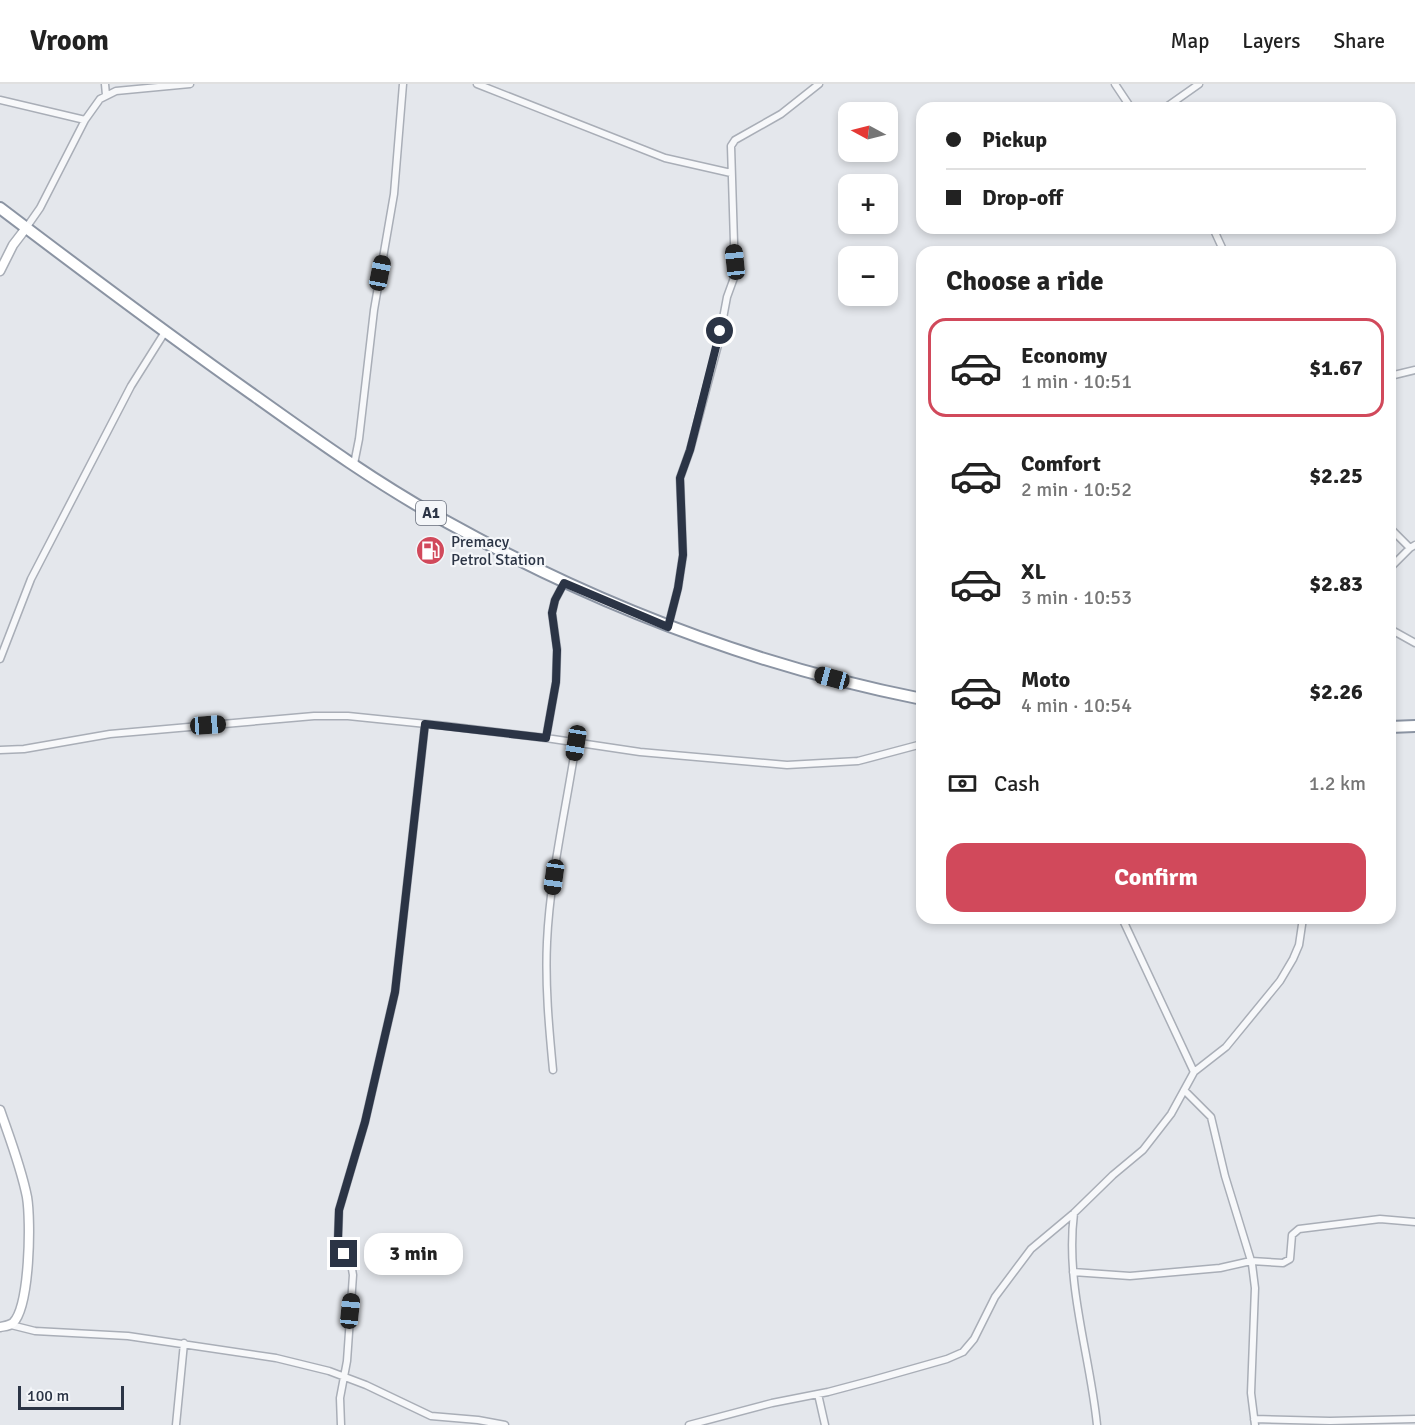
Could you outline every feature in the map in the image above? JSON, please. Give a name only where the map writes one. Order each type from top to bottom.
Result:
[{"type":"highway","name":"A1","points":[[0,208],[165,332],[302,430],[446,522],[564,583],[668,627],[767,660],[916,698]]},
{"type":"highway","points":[[1396,727],[1415,726]]},
{"type":"street","points":[[105,84],[106,95]]},
{"type":"street","points":[[0,271],[13,245],[40,208],[85,120],[106,95],[116,91],[190,84]]},
{"type":"street","points":[[354,464],[374,310],[394,194],[403,84]]},
{"type":"street","points":[[477,84],[654,154],[730,173]]},
{"type":"street","points":[[668,627],[678,588],[683,555],[680,478],[690,450],[718,345],[727,297],[735,274],[730,151],[735,140],[781,114],[819,84]]},
{"type":"street","points":[[1115,84],[1127,102]]},
{"type":"street","points":[[1174,102],[1199,84]]},
{"type":"street","points":[[0,100],[85,120]]},
{"type":"street","points":[[0,659],[31,579],[131,386],[165,332]]},
{"type":"street","points":[[1396,375],[1415,370]]},
{"type":"street","points":[[1396,533],[1412,546],[1396,562]]},
{"type":"street","points":[[546,738],[556,682],[557,650],[552,613],[555,600],[564,583]]},
{"type":"street","points":[[1396,632],[1415,643]]},
{"type":"street","points":[[0,750],[24,749],[110,734],[292,717],[348,716],[546,738],[640,752],[787,765],[858,761],[916,746]]},
{"type":"street","points":[[341,1425],[340,1398],[347,1361],[353,1275],[351,1263],[341,1249],[338,1239],[339,1210],[365,1122],[395,992],[425,724]]},
{"type":"street","points":[[553,1070],[546,980],[548,925],[576,743]]},
{"type":"street","points":[[1125,924],[1194,1072]]},
{"type":"street","points":[[689,1425],[909,1371],[963,1352],[969,1347],[995,1297],[1019,1262],[1143,1150],[1157,1134],[1194,1072],[1226,1047],[1286,973],[1299,945],[1302,924]]},
{"type":"street","points":[[1184,1090],[1206,1111],[1214,1124],[1226,1176],[1251,1261],[1255,1288],[1251,1393],[1255,1422],[1415,1419]]},
{"type":"street","points":[[0,1110],[19,1162],[29,1218],[25,1288],[16,1318],[11,1324]]},
{"type":"street","points":[[1074,1213],[1071,1239],[1073,1272],[1081,1328],[1094,1391],[1097,1425]]},
{"type":"street","points":[[1073,1272],[1130,1276],[1220,1268],[1251,1261],[1278,1263],[1289,1261],[1292,1235],[1299,1229],[1380,1219],[1415,1222]]},
{"type":"street","points":[[0,1327],[11,1324],[35,1331],[103,1333],[276,1358],[344,1377],[431,1416],[505,1425]]},
{"type":"street","points":[[176,1425],[184,1343]]},
{"type":"street","points":[[818,1394],[825,1425]]},
{"type":"place","name":"Premacy Petrol Station","points":[[430,551]]},
{"type":"route","points":[[344,1254],[338,1239],[339,1210],[365,1122],[398,977],[425,724],[546,738],[555,696],[557,666],[552,613],[555,600],[564,583],[668,627],[678,588],[683,555],[680,478],[690,450],[720,331]]}]
